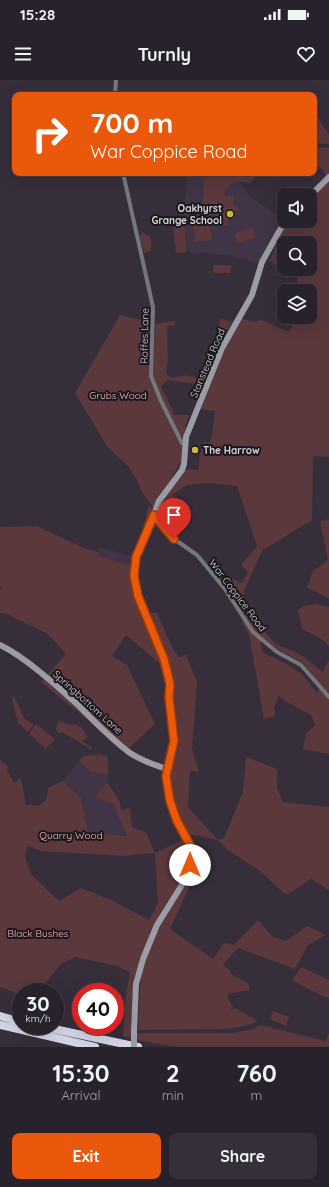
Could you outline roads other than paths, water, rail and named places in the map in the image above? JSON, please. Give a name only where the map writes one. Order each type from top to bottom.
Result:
[{"type":"highway","points":[[0,1016],[12,1019]]},
{"type":"highway","points":[[0,1025],[95,1047]]},
{"type":"highway","points":[[64,1031],[138,1047]]},
{"type":"street","points":[[115,81],[115,92]]},
{"type":"street","name":"Roffes Lane","points":[[124,176],[153,307],[151,376],[161,401],[182,443],[185,445]]},
{"type":"street","points":[[317,189],[329,178]]},
{"type":"street","name":"Stanstead Road","points":[[166,769],[171,757],[174,741],[169,697],[170,684],[164,659],[138,596],[134,576],[136,557],[159,501],[182,470],[188,431],[222,348],[252,294],[262,262],[280,228]]},
{"type":"street","name":"War Coppice Road","points":[[154,515],[177,541],[197,555],[225,589],[253,632],[277,652],[301,666],[329,697]]},
{"type":"street","name":"Springbottom Lane","points":[[0,645],[10,650],[37,670],[72,700],[104,731],[130,752],[146,761],[166,769]]},
{"type":"street","points":[[134,1047],[136,984],[142,959],[157,925],[185,880],[190,865],[190,845],[177,821],[170,801],[166,769]]},
{"type":"place","name":"Oakhyrst Grange School","points":[[230,214]]},
{"type":"place","name":"The Harrow","points":[[195,450]]},
{"type":"park label","name":"Grubs Wood","points":[[118,395]]},
{"type":"park label","name":"Quarry Wood","points":[[71,835]]},
{"type":"park label","name":"Black Bushes","points":[[38,933]]}]
